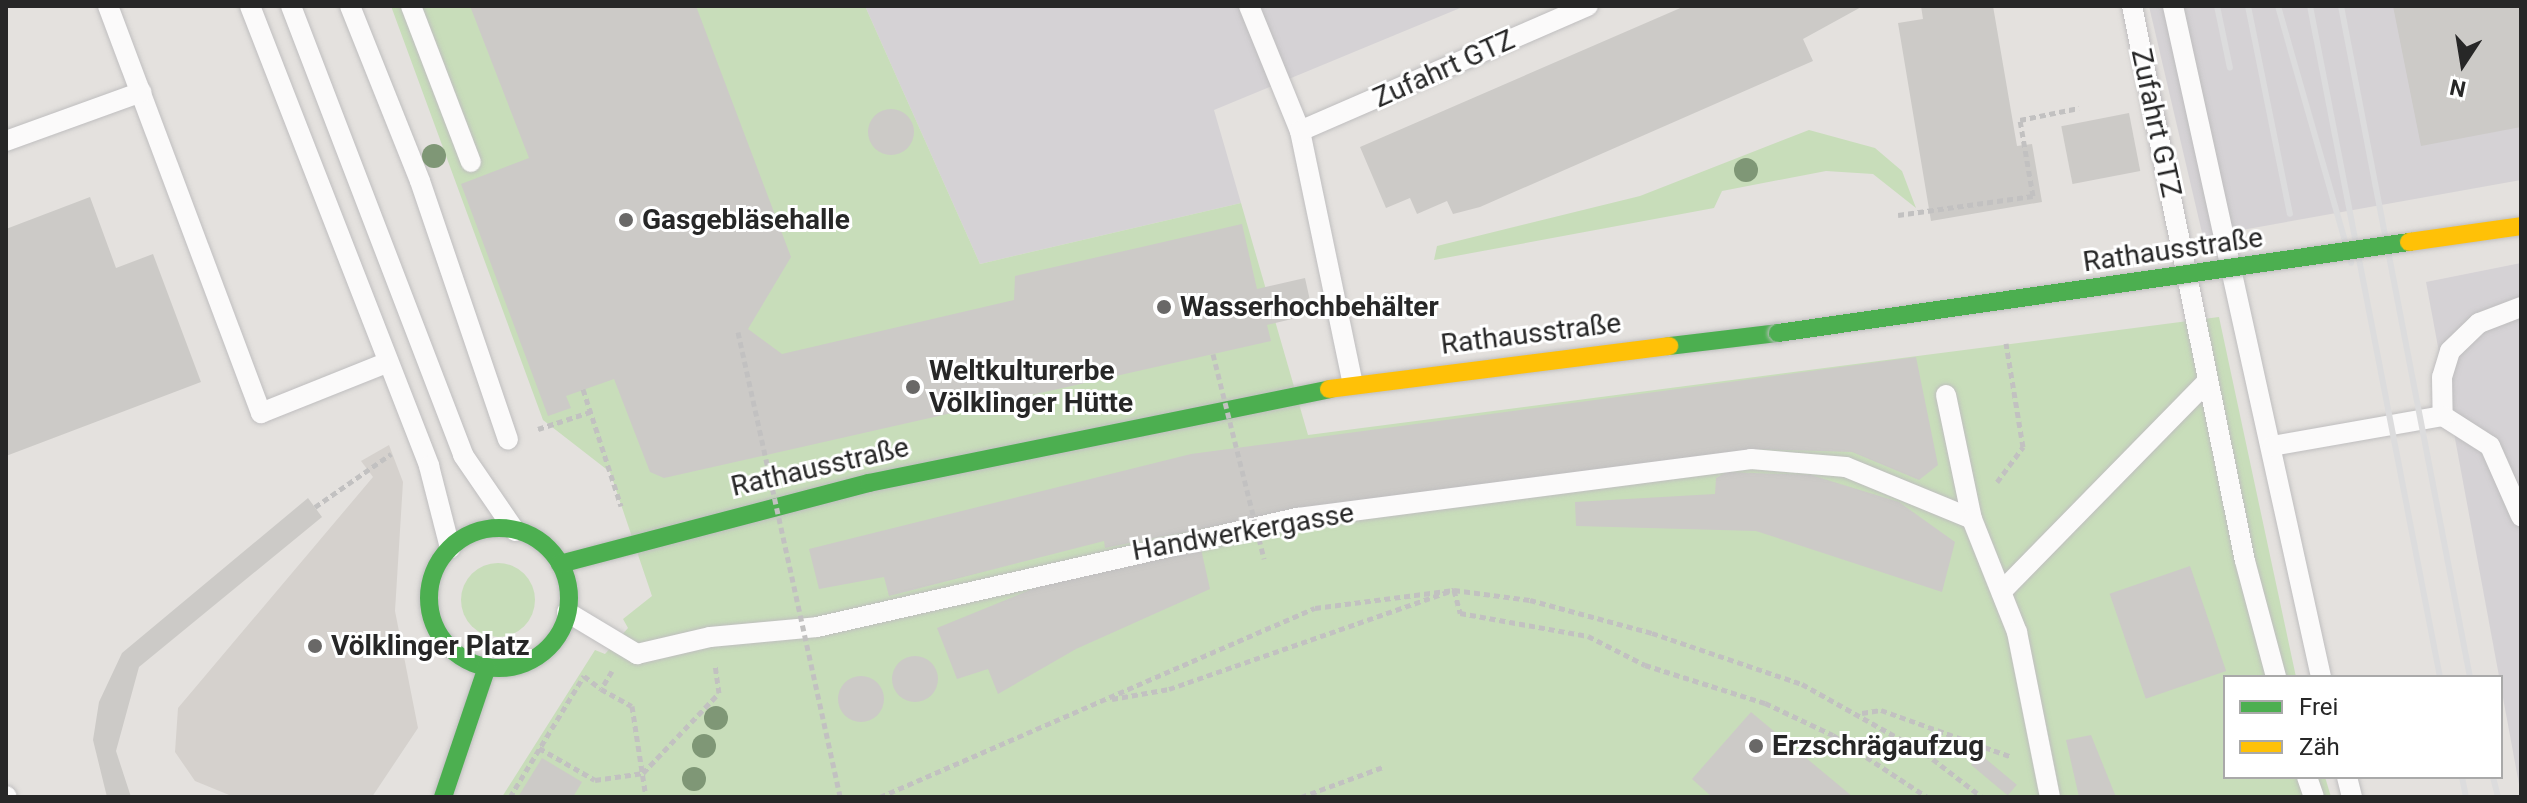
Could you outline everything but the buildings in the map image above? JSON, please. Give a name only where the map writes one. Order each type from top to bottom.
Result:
[{"type":"main road","name":"Rathausstraße","points":[[560,564],[869,483],[1353,384],[1778,333],[2521,226]]},
{"type":"main road","points":[[480,531],[515,531],[541,543],[560,564],[567,612],[538,656],[487,667],[459,656],[432,619],[433,574],[450,548],[480,531]]},
{"type":"main road","points":[[443,797],[487,667]]},
{"type":"lane","points":[[108,6],[261,413],[386,363]]},
{"type":"lane","points":[[250,6],[386,363],[429,466],[450,548]]},
{"type":"lane","points":[[291,6],[463,455],[515,531]]},
{"type":"lane","points":[[350,6],[420,181],[508,439]]},
{"type":"lane","points":[[411,6],[471,162]]},
{"type":"lane","points":[[1249,6],[1300,131],[1353,384]]},
{"type":"lane","name":"Zufahrt GTZ","points":[[1300,131],[1588,6]]},
{"type":"lane","name":"Zufahrt GTZ","points":[[2132,6],[2208,381],[2276,675]]},
{"type":"lane","points":[[2173,6],[2321,675]]},
{"type":"lane","points":[[6,141],[141,92]]},
{"type":"lane","points":[[2443,416],[2450,351],[2479,323],[2521,307]]},
{"type":"lane","points":[[2002,591],[2208,381]]},
{"type":"lane","points":[[1946,395],[1972,519],[2017,632],[2051,771],[2050,797]]},
{"type":"lane","points":[[2272,446],[2443,416],[2490,446],[2521,516]]},
{"type":"lane","name":"Handwerkergasse","points":[[567,612],[637,654],[710,637],[817,627],[1298,518],[1751,459],[1846,467],[1972,519]]},
{"type":"path","points":[[1898,215],[2033,196],[2020,120],[2079,108]]},
{"type":"path","points":[[738,332],[840,797]]},
{"type":"path","points":[[2006,345],[2023,447]]},
{"type":"path","points":[[1213,354],[1264,559]]},
{"type":"path","points":[[583,389],[623,515]]},
{"type":"path","points":[[315,507],[399,448],[404,461]]},
{"type":"path","points":[[1105,701],[1169,689],[1454,590]]},
{"type":"path","points":[[1454,590],[1460,613],[1588,636],[1645,665],[1765,703],[1833,735],[1927,797]]},
{"type":"path","points":[[880,797],[1315,608],[1454,590],[1530,600],[1652,633],[1802,684],[1861,713],[1982,797]]},
{"type":"path","points":[[539,748],[595,780],[643,773],[719,693],[710,637]]},
{"type":"path","points":[[510,797],[584,676],[632,706],[646,797]]},
{"type":"path","points":[[601,689],[606,681]]},
{"type":"path","points":[[1861,713],[1881,710],[2051,771]]},
{"type":"path","points":[[1301,797],[1383,767]]},
{"type":"shaded area","points":[[865,6],[1465,6],[1214,110],[1241,203],[980,264]]},
{"type":"shaded area","points":[[2149,6],[2521,6],[2521,180],[2203,237]]},
{"type":"shaded area","points":[[2521,263],[2521,795],[2503,698],[2503,675],[2499,675],[2426,282]]},
{"type":"shaded area","name":"Völklinger Platz","points":[[389,445],[403,482],[395,611],[418,728],[372,797],[234,797],[195,781],[175,752],[178,708],[373,477],[361,461]]},
{"type":"green space","name":"Weltkulturerbe Völklinger Hütte","points":[[391,6],[865,6],[980,264],[1241,203],[1308,435],[2219,317],[2296,675],[2223,675],[2223,779],[2326,779],[2331,797],[502,797],[595,650],[605,654],[628,628],[623,619],[652,596],[610,472],[543,420]]},
{"type":"green space","points":[[1809,130],[1875,148],[1902,171],[1916,208],[1873,174],[1826,171],[1722,191],[1714,208],[1434,260],[1437,246],[1640,196]]},
{"type":"green space","points":[[498,563],[519,569],[529,579],[535,600],[529,621],[519,631],[498,637],[477,631],[467,621],[461,600],[467,579],[477,569]]},
{"type":"railway","points":[[2217,6],[2230,68]]},
{"type":"railway","points":[[2248,6],[2290,214]]},
{"type":"railway","points":[[2278,6],[2351,263]]},
{"type":"railway","points":[[2310,6],[2440,675]]},
{"type":"railway","points":[[2341,6],[2470,675]]},
{"type":"railway","points":[[2462,779],[2466,797]]},
{"type":"railway","points":[[2494,779],[2498,797]]},
{"type":"traffic: fast","points":[[1778,333],[2409,242]]},
{"type":"traffic: fast","points":[[1669,346],[1778,333]]},
{"type":"traffic: fast","points":[[560,564],[869,483],[1329,389]]},
{"type":"traffic: fast","points":[[499,528],[526,534],[548,549],[563,571],[569,598],[563,625],[548,647],[526,662],[499,668],[472,662],[450,647],[435,625],[429,598],[435,571],[450,549],[472,534],[499,528]]},
{"type":"traffic: fast","points":[[443,797],[487,667]]},
{"type":"traffic: slow","points":[[2409,242],[2521,226]]},
{"type":"traffic: slow","points":[[1329,389],[1669,346]]},
{"type":"place","name":"Gasgebläsehalle","points":[[626,220]]},
{"type":"place","name":"Wasserhochbehälter","points":[[1164,307]]},
{"type":"place","name":"Weltkulturerbe Völklinger Hütte","points":[[913,387]]},
{"type":"place","name":"Völklinger Platz","points":[[315,646]]},
{"type":"place","name":"Erzschrägaufzug","points":[[1756,746]]}]
